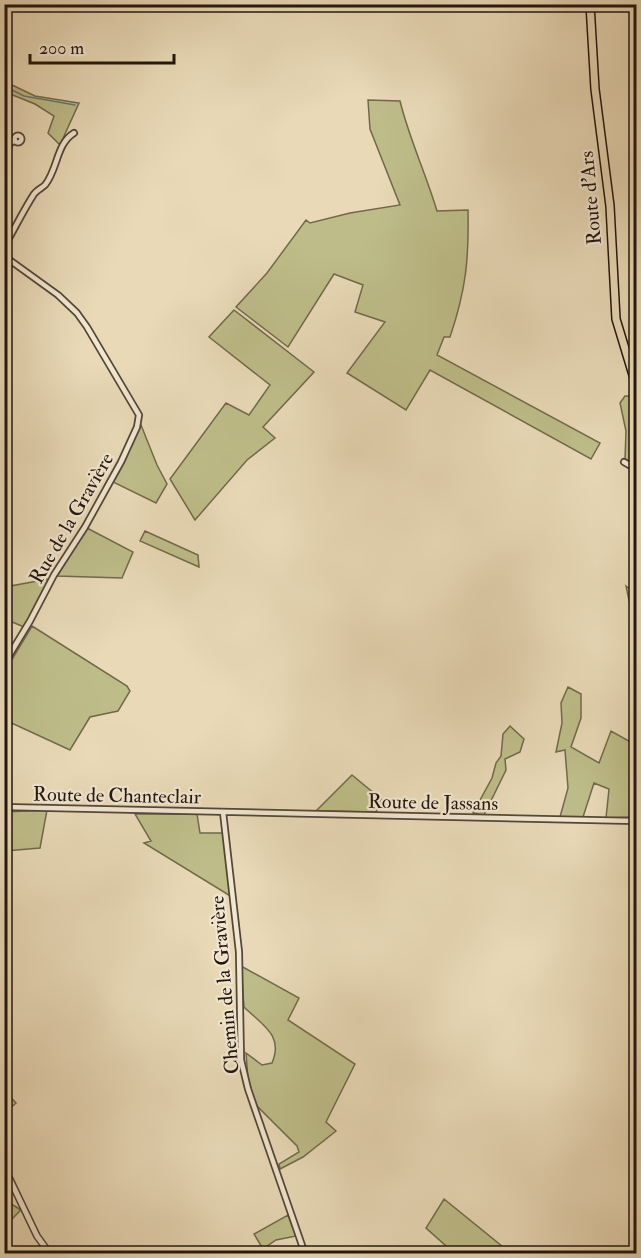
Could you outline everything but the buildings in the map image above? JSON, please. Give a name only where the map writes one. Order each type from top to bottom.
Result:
[{"type":"main road","name":"Route d'Ars","points":[[590,4],[595,89],[610,206],[616,319],[636,385]]},
{"type":"street","points":[[4,247],[35,193],[45,185],[68,138],[74,133]]},
{"type":"street","points":[[4,155],[11,142],[15,141]]},
{"type":"street","name":"Rue de la Gravière","points":[[4,256],[58,295],[77,313],[139,416],[137,427],[116,471],[4,664]]},
{"type":"street","points":[[624,462],[636,469]]},
{"type":"street","name":"Route de Chanteclair","points":[[4,807],[226,812]]},
{"type":"street","name":"Route de Jassans","points":[[226,812],[636,821]]},
{"type":"street","name":"Chemin de la Gravière","points":[[226,812],[239,952],[242,1060],[248,1089],[305,1254]]},
{"type":"street","points":[[4,1167],[37,1236],[50,1254]]},
{"type":"shaded area","points":[[12,85],[35,96],[79,103],[60,145],[48,133],[54,116],[35,104],[5,92],[5,87]]},
{"type":"shaded area","points":[[368,100],[400,101],[437,211],[468,210],[467,259],[460,304],[450,337],[444,337],[437,355],[600,443],[591,459],[430,370],[406,410],[347,373],[385,322],[355,312],[363,285],[334,274],[288,347],[236,307],[267,273],[306,220],[310,223],[350,213],[400,205],[370,129]]},
{"type":"shaded area","points":[[234,310],[314,372],[263,427],[275,438],[247,460],[195,520],[170,479],[226,403],[249,415],[270,385],[209,337]]},
{"type":"shaded area","points":[[625,396],[634,396],[636,403],[636,465],[625,459],[626,431],[620,403]]},
{"type":"shaded area","points":[[141,425],[167,484],[156,503],[113,482]]},
{"type":"shaded area","points":[[87,528],[133,552],[122,578],[57,576]]},
{"type":"shaded area","points":[[145,531],[198,555],[199,567],[140,541]]},
{"type":"shaded area","points":[[49,579],[24,627],[5,619],[5,587]]},
{"type":"shaded area","points":[[626,586],[636,593],[636,627],[634,624]]},
{"type":"shaded area","points":[[32,626],[127,686],[130,691],[118,711],[90,717],[70,750],[5,720],[5,671]]},
{"type":"shaded area","points":[[568,687],[581,694],[581,718],[571,747],[599,763],[611,731],[636,745],[636,805],[631,817],[606,818],[609,789],[594,783],[583,817],[560,817],[568,788],[565,750],[556,752],[562,723],[561,703]]},
{"type":"shaded area","points":[[510,726],[524,739],[520,752],[505,759],[506,770],[484,815],[473,813],[492,778],[496,763],[501,756],[503,734]]},
{"type":"shaded area","points":[[352,775],[381,799],[376,812],[316,811]]},
{"type":"shaded area","points":[[47,810],[40,848],[5,851],[5,812]]},
{"type":"shaded area","points":[[135,814],[197,814],[200,833],[223,833],[232,897],[144,843],[151,841]]},
{"type":"shaded area","points":[[241,966],[299,998],[288,1020],[355,1064],[326,1122],[336,1131],[303,1157],[280,1169],[279,1164],[299,1152],[297,1146],[256,1105],[248,1079],[246,1053],[262,1065],[272,1063],[275,1045],[269,1031],[244,1007]]},
{"type":"shaded area","points":[[4,1090],[16,1103],[5,1113],[4,1113]]},
{"type":"shaded area","points":[[444,1199],[503,1247],[499,1253],[454,1253],[426,1228]]},
{"type":"shaded area","points":[[5,1200],[21,1210],[5,1226]]},
{"type":"shaded area","points":[[288,1215],[296,1236],[276,1240],[263,1249],[254,1234]]},
{"type":"waterway","points":[[4,86],[24,96],[75,105]]}]
